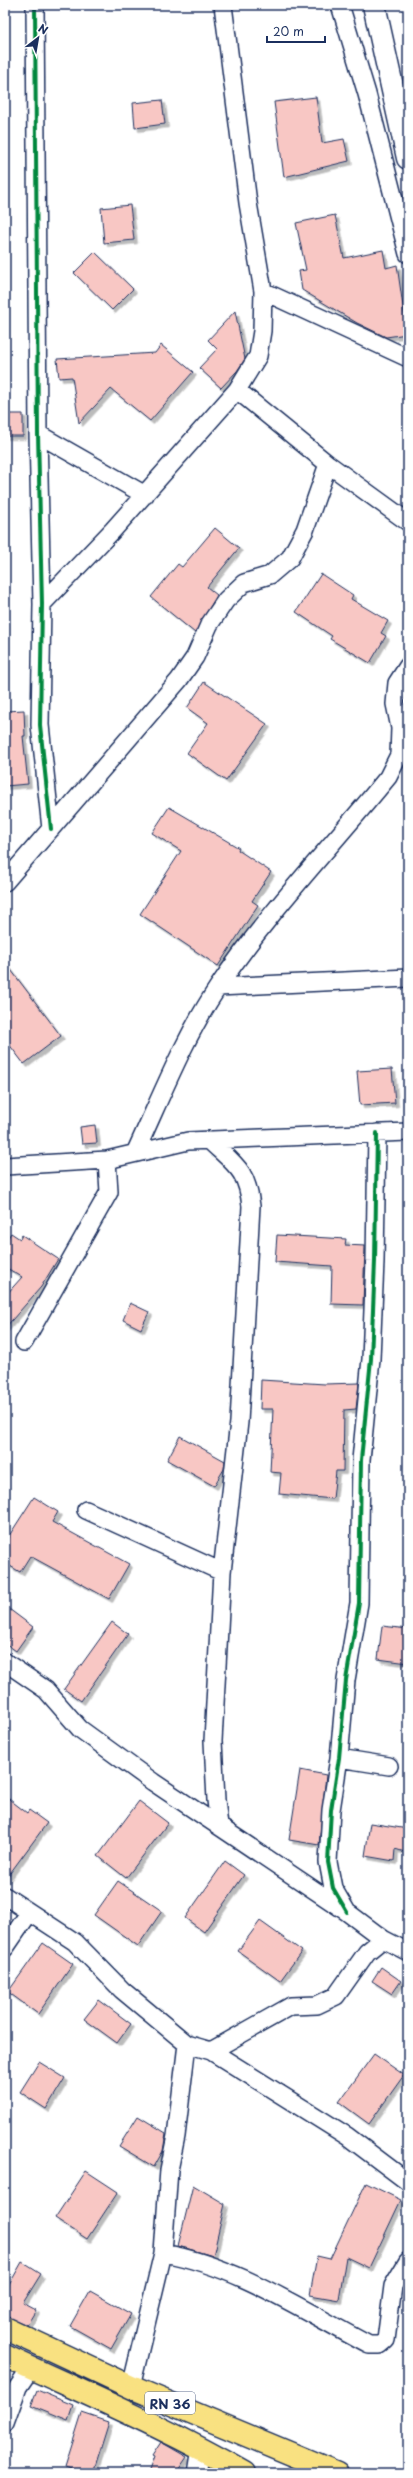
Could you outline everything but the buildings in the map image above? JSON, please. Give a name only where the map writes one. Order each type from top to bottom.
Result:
[{"type":"main road","points":[[374,5],[408,158]]},
{"type":"main road","name":"RN 36","points":[[5,2328],[131,2387],[337,2473]]},
{"type":"main road","name":"RN 36","points":[[5,2356],[126,2410],[201,2448],[245,2473]]},
{"type":"street","points":[[35,5],[38,434],[42,604],[40,726],[51,828]]},
{"type":"street","points":[[42,604],[145,495],[237,390],[258,356],[262,332],[263,291],[248,203],[223,5]]},
{"type":"street","points":[[340,5],[367,94],[408,254]]},
{"type":"street","points":[[263,291],[408,358]]},
{"type":"street","points":[[237,390],[328,464],[408,522]]},
{"type":"street","points":[[38,434],[145,495]]},
{"type":"street","points":[[5,882],[179,680],[195,657],[209,625],[226,600],[244,583],[270,574],[290,558],[305,530],[328,464]]},
{"type":"street","points":[[135,1153],[186,1043],[218,987],[292,887],[388,777],[399,755],[400,728],[395,704],[397,683],[408,666]]},
{"type":"street","points":[[218,987],[408,978]]},
{"type":"street","points":[[5,1166],[107,1160],[165,1145],[209,1140],[408,1132]]},
{"type":"street","points":[[347,1912],[333,1888],[328,1862],[330,1810],[339,1758],[346,1680],[358,1603],[361,1460],[371,1359],[375,1261],[377,1133]]},
{"type":"street","points":[[209,1140],[241,1170],[248,1185],[251,1206],[238,1422],[222,1572],[213,1741],[219,1826]]},
{"type":"street","points":[[24,1342],[109,1192],[107,1160]]},
{"type":"street","points":[[86,1510],[222,1572]]},
{"type":"street","points":[[5,1662],[46,1690],[80,1729],[219,1826],[347,1912],[383,1939],[408,1952]]},
{"type":"street","points":[[339,1758],[389,1766]]},
{"type":"street","points":[[5,1896],[75,1942],[122,1990],[187,2044],[210,2052],[347,2136],[408,2182]]},
{"type":"street","points":[[5,1948],[29,1913]]},
{"type":"street","points":[[210,2052],[291,2006],[317,2005],[336,1996],[367,1952],[383,1939]]},
{"type":"street","points":[[131,2387],[163,2253],[169,2170],[176,2136],[187,2044]]},
{"type":"street","points":[[163,2253],[211,2264],[271,2290],[369,2345],[380,2345],[386,2340],[393,2286],[408,2261]]},
{"type":"street","points":[[5,2423],[18,2387],[31,2368]]},
{"type":"street","points":[[197,2473],[201,2448]]},
{"type":"cycle path","points":[[35,5],[38,434],[42,604],[40,725],[51,829]]},
{"type":"cycle path","points":[[347,1912],[333,1888],[328,1862],[331,1810],[339,1758],[346,1680],[359,1603],[361,1460],[371,1359],[375,1261],[377,1133]]}]
